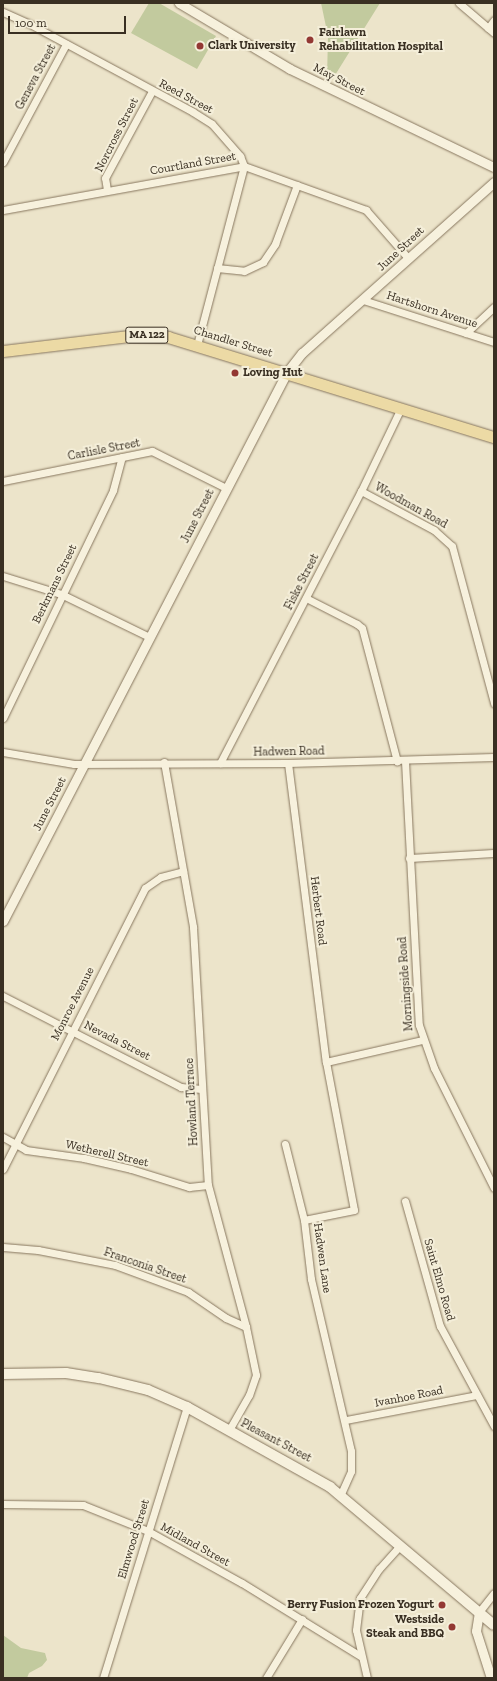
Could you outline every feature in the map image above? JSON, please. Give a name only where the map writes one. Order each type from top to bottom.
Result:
[{"type":"main road","name":"Chandler Street","points":[[3,351],[151,335],[197,345],[494,437]]},
{"type":"main road","name":"Pleasant Street","points":[[3,1374],[66,1373],[99,1378],[148,1390],[187,1407],[312,1476],[340,1496],[494,1626]]},
{"type":"street","name":"May Street","points":[[179,3],[290,69],[494,167]]},
{"type":"street","points":[[459,3],[494,33]]},
{"type":"street","name":"Reed Street","points":[[3,12],[28,23],[212,124],[240,156],[244,166]]},
{"type":"street","points":[[488,28],[494,20]]},
{"type":"street","name":"Geneva Street","points":[[3,162],[66,44]]},
{"type":"street","name":"Norcross Street","points":[[107,190],[105,178],[152,91]]},
{"type":"street","points":[[197,345],[244,166]]},
{"type":"street","name":"Courtland Street","points":[[3,210],[244,166],[366,210],[408,258]]},
{"type":"street","name":"June Street","points":[[3,921],[148,637],[287,372],[302,353],[494,182]]},
{"type":"street","points":[[217,268],[244,271],[263,262],[272,249],[297,185]]},
{"type":"street","name":"Hartshorn Avenue","points":[[363,300],[494,342]]},
{"type":"street","points":[[466,333],[494,307]]},
{"type":"street","name":"Fiske Street","points":[[220,763],[361,491],[401,408]]},
{"type":"street","name":"Carlisle Street","points":[[3,481],[152,451],[226,488]]},
{"type":"street","name":"Berkmans Street","points":[[3,718],[113,490],[122,457]]},
{"type":"street","name":"Woodman Road","points":[[361,491],[434,530],[452,546],[494,704]]},
{"type":"street","points":[[3,576],[62,594],[148,637]]},
{"type":"street","name":"Morningside Road","points":[[306,598],[362,628],[401,761],[409,858],[418,1025],[422,1040],[494,1188]]},
{"type":"street","name":"Hadwen Road","points":[[3,752],[74,764],[164,762],[288,763],[401,761],[494,757]]},
{"type":"street","name":"Howland Terrace","points":[[164,762],[193,927],[201,1089],[208,1185],[246,1327],[256,1375],[249,1395],[229,1430]]},
{"type":"street","name":"Herbert Road","points":[[288,763],[326,1062]]},
{"type":"street","points":[[409,858],[494,853]]},
{"type":"street","name":"Monroe Avenue","points":[[3,1169],[17,1144],[71,1031],[144,888],[161,877],[183,871]]},
{"type":"street","name":"Nevada Street","points":[[3,996],[181,1087],[201,1089]]},
{"type":"street","points":[[326,1062],[422,1040]]},
{"type":"street","name":"Hadwen Lane","points":[[326,1062],[354,1210],[304,1220],[311,1279],[346,1420],[351,1471],[340,1496]]},
{"type":"street","name":"Wetherell Street","points":[[3,1137],[26,1150],[84,1158],[131,1169],[189,1187],[208,1185]]},
{"type":"street","points":[[285,1144],[304,1220]]},
{"type":"street","points":[[490,1181],[494,1172]]},
{"type":"street","name":"Saint Elmo Road","points":[[405,1201],[440,1326],[494,1426]]},
{"type":"street","name":"Franconia Street","points":[[3,1247],[65,1254],[115,1264],[188,1292],[246,1327]]},
{"type":"street","name":"Ivanhoe Road","points":[[346,1420],[477,1395]]},
{"type":"street","name":"Elmwood Street","points":[[104,1678],[187,1407]]},
{"type":"street","name":"Midland Street","points":[[3,1504],[83,1505],[148,1532],[242,1583],[360,1656]]},
{"type":"street","points":[[367,1678],[360,1656],[356,1630],[360,1598],[379,1569],[400,1546]]},
{"type":"street","points":[[491,1678],[476,1631],[479,1612],[494,1593]]},
{"type":"street","points":[[266,1678],[302,1619]]},
{"type":"green space","points":[[149,3],[159,3],[216,36],[197,69],[131,33]]},
{"type":"green space","points":[[321,3],[380,3],[332,80],[327,78],[328,36]]},
{"type":"green space","points":[[3,1635],[21,1648],[45,1653],[47,1660],[42,1666],[29,1673],[27,1678],[3,1678]]},
{"type":"place","name":"Fairlawn Rehabilitation Hospital","points":[[310,40]]},
{"type":"place","name":"Clark University","points":[[200,46]]},
{"type":"place","name":"Loving Hut","points":[[235,373]]},
{"type":"place","name":"Berry Fusion Frozen Yogurt","points":[[442,1605]]},
{"type":"place","name":"Westside Steak and BBQ","points":[[452,1627]]}]
